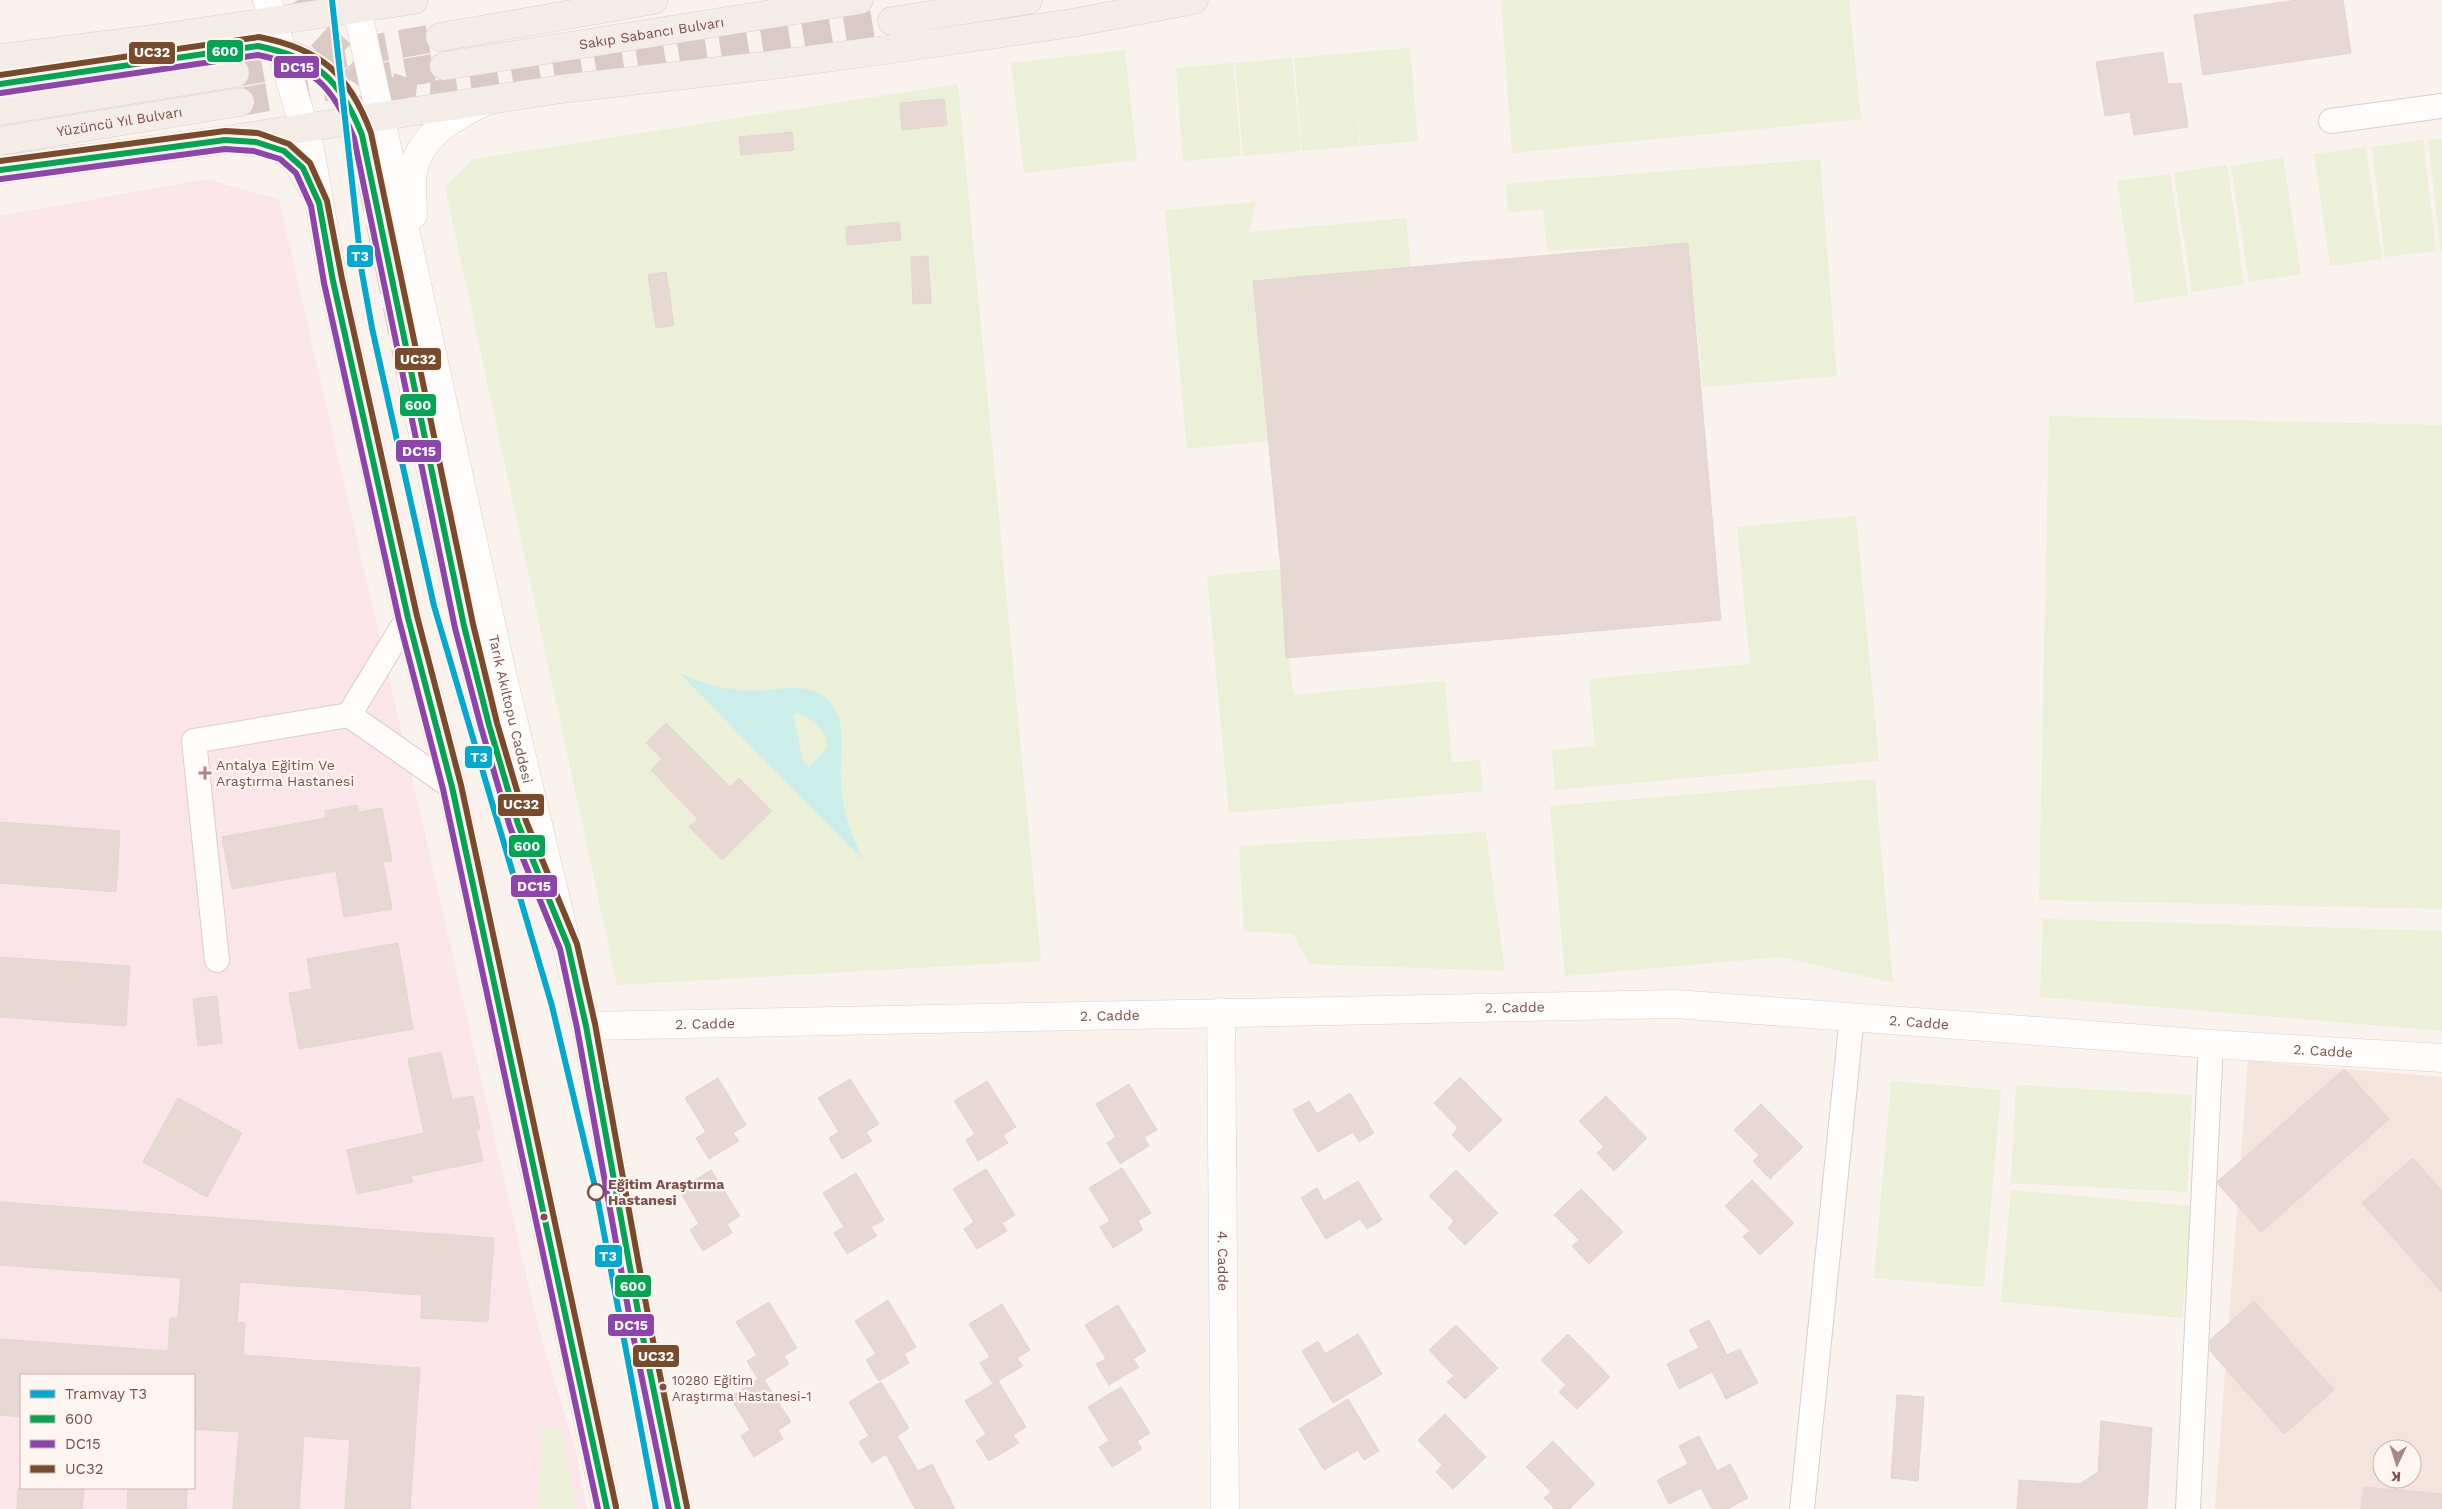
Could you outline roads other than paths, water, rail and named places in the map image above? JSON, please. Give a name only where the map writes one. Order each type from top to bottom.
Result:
[{"type":"main road","points":[[0,58],[153,39],[270,10],[414,0]]},
{"type":"main road","points":[[440,37],[654,0]]},
{"type":"main road","name":"Sakıp Sabancı Bulvarı","points":[[444,66],[859,0]]},
{"type":"main road","points":[[892,21],[1028,0]]},
{"type":"main road","points":[[0,170],[225,140],[490,99],[892,49],[1072,23],[1194,0]]},
{"type":"main road","name":"Tarık Akıltopu Caddesi","points":[[356,4],[415,282],[501,669],[586,1026],[639,1318],[678,1509]]},
{"type":"main road","points":[[270,10],[304,127],[333,282],[408,618],[452,787],[607,1509]]},
{"type":"main road","points":[[0,111],[235,74]]},
{"type":"main road","points":[[415,282],[412,179],[415,165],[422,149],[434,133],[446,123],[490,99]]},
{"type":"main road","name":"Yüzüncü Yıl Bulvarı","points":[[0,141],[240,102]]},
{"type":"main road","points":[[225,140],[256,142],[284,151],[303,168],[319,203]]},
{"type":"main road","points":[[411,376],[464,626],[489,725],[518,824],[568,946]]},
{"type":"main road","name":"2. Cadde","points":[[586,1026],[1675,1004],[2211,1044],[2442,1058]]},
{"type":"main road","name":"4. Cadde","points":[[1221,1012],[1225,1509]]},
{"type":"street","points":[[2331,121],[2442,106]]},
{"type":"street","points":[[349,715],[408,618]]},
{"type":"street","points":[[217,960],[194,741],[349,715],[452,787]]},
{"type":"street","points":[[1802,1509],[1852,1016]]},
{"type":"street","points":[[2188,1509],[2211,1044]]},
{"type":"water","points":[[679,673],[707,684],[736,690],[805,689],[821,694],[831,703],[838,714],[841,727],[841,785],[846,815],[864,861]],"holes":[[[798,713],[813,722],[824,734],[826,740],[825,750],[809,766],[804,764],[793,716]]]},
{"type":"tunnel","points":[[298,0],[319,34],[353,65]]},
{"type":"tunnel","points":[[353,65],[375,80],[397,89],[419,94],[446,94],[892,21]]},
{"type":"tunnel","points":[[235,73],[440,37]]},
{"type":"tunnel","points":[[0,84],[258,46],[291,54],[321,70]]},
{"type":"tunnel","points":[[240,102],[444,66]]},
{"type":"tunnel","points":[[321,70],[347,97],[362,135],[411,376]]},
{"type":"tram line","name":"T3","points":[[332,0],[362,273],[372,328],[434,606],[552,1006],[596,1191],[656,1509]]},
{"type":"place","name":"Antalya Eğitim Ve Araştırma Hastanesi","points":[[205,773]]},
{"type":"place","name":"Eğitim Araştırma Hastanesi","points":[[596,1192]]},
{"type":"place","name":"10280 Eğitim Araştırma Hastanesi-1","points":[[663,1387]]}]
